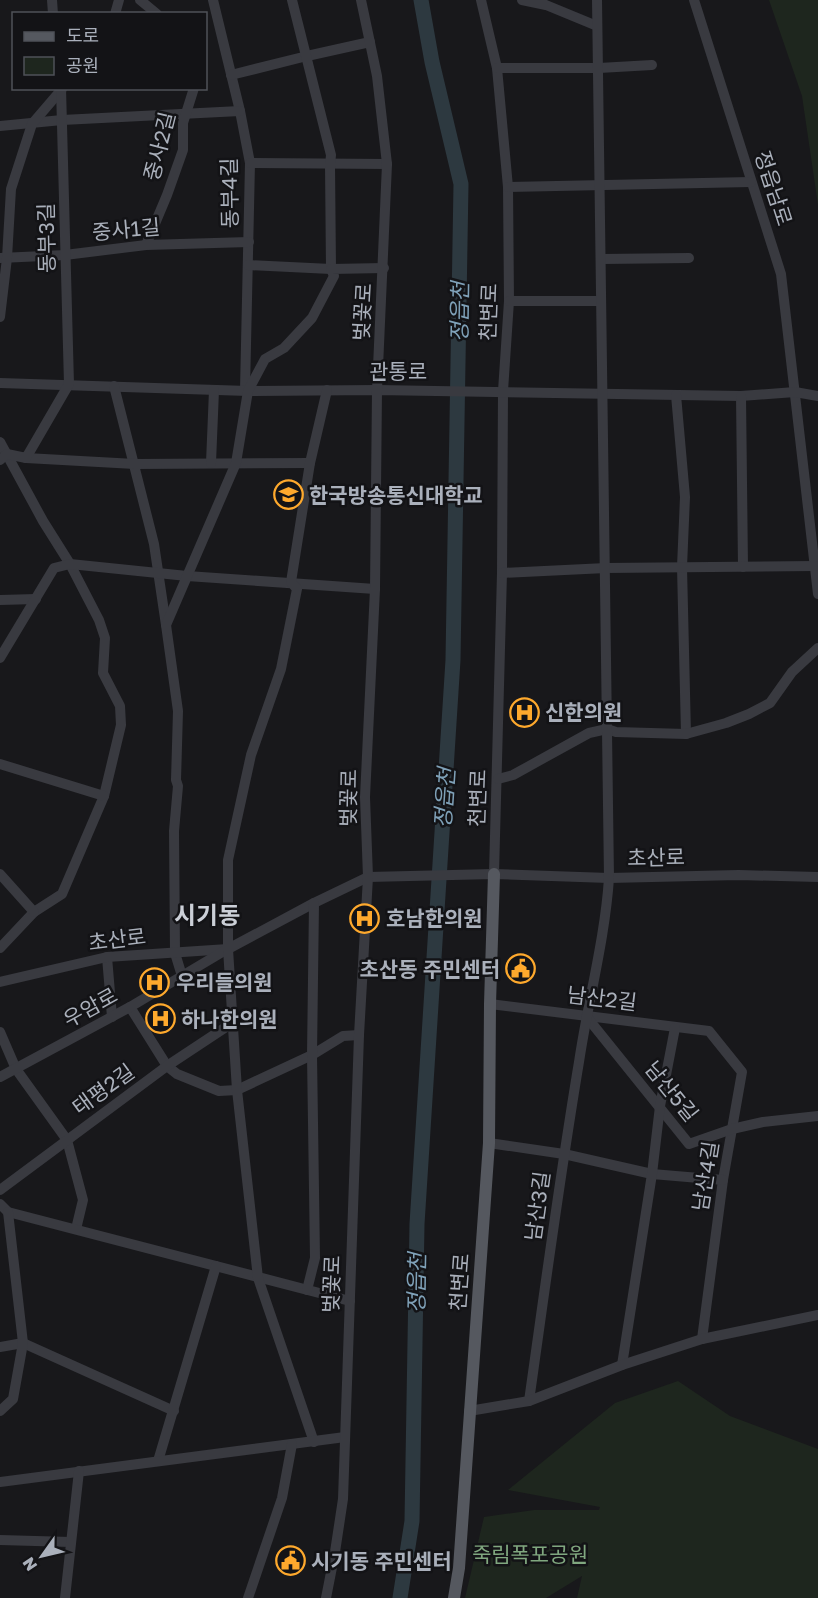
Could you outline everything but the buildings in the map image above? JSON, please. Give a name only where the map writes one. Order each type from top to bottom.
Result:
[{"type":"main road","name":"천변로","points":[[454,1598],[459,1568],[489,1143],[494,874]]},
{"type":"street","points":[[140,0],[154,12]]},
{"type":"street","name":"동부4길","points":[[213,0],[240,111],[250,164],[246,390]]},
{"type":"street","points":[[166,625],[236,463],[246,390],[265,359],[285,348],[312,318],[334,276],[331,269],[330,165],[332,155],[292,0]]},
{"type":"street","name":"벚꽃로","points":[[326,1598],[343,1499],[359,1035],[368,877],[365,797],[375,588],[377,390],[387,164],[377,76],[362,0]]},
{"type":"street","name":"천변로","points":[[481,0],[493,56],[498,68],[508,187],[509,301],[503,391],[502,573],[494,874]]},
{"type":"street","points":[[522,0],[546,5],[597,26]]},
{"type":"street","name":"남산3길","points":[[530,1401],[564,1154],[586,1016],[608,902],[604,393],[597,0]]},
{"type":"street","name":"정읍남로","points":[[694,0],[781,274],[818,594]]},
{"type":"street","points":[[231,75],[370,42]]},
{"type":"street","points":[[498,68],[599,68],[651,64]]},
{"type":"street","points":[[0,316],[10,189],[32,124],[61,90]]},
{"type":"street","name":"동부3길","points":[[62,90],[69,384]]},
{"type":"street","name":"중사2길","points":[[146,245],[183,150],[183,123],[193,90]]},
{"type":"street","points":[[0,126],[62,120],[240,111]]},
{"type":"street","points":[[250,164],[387,164]]},
{"type":"street","points":[[508,187],[751,182]]},
{"type":"street","name":"중사1길","points":[[4,258],[65,255],[146,245],[249,242]]},
{"type":"street","points":[[602,259],[689,258]]},
{"type":"street","points":[[248,265],[331,269],[384,268]]},
{"type":"street","points":[[509,301],[601,301]]},
{"type":"street","name":"관통로","points":[[0,383],[214,390],[503,391],[741,396],[795,392]]},
{"type":"street","points":[[26,458],[69,384]]},
{"type":"street","points":[[114,386],[154,543],[178,711],[176,780],[178,786],[174,831],[175,953],[182,976]]},
{"type":"street","points":[[211,463],[214,390]]},
{"type":"street","points":[[314,1442],[258,1278],[237,1090],[232,1023],[228,949],[228,860],[249,764],[281,669],[297,589],[291,582],[310,463],[327,390]]},
{"type":"street","points":[[795,392],[818,396]]},
{"type":"street","points":[[676,395],[685,497],[682,567],[686,734]]},
{"type":"street","points":[[741,396],[743,567]]},
{"type":"street","points":[[0,442],[3,457],[70,564],[99,620],[105,638],[104,673],[120,706],[121,725],[104,796],[62,894],[34,912],[0,948]]},
{"type":"street","points":[[3,457],[135,464],[310,463]]},
{"type":"street","points":[[0,658],[54,568],[70,564],[187,576],[375,588]]},
{"type":"street","points":[[502,573],[606,568],[815,566]]},
{"type":"street","points":[[0,600],[36,599]]},
{"type":"street","points":[[498,779],[513,775],[590,733],[607,729],[616,732],[686,734],[726,723],[770,703],[792,672],[818,648]]},
{"type":"street","points":[[0,764],[104,796]]},
{"type":"street","points":[[0,874],[34,912]]},
{"type":"street","name":"초산로","points":[[0,982],[107,957],[228,949],[368,877],[494,874],[609,878],[739,875],[818,877]]},
{"type":"street","points":[[307,1290],[315,1258],[312,1055],[314,903]]},
{"type":"street","name":"우암로","points":[[0,1077],[130,1007],[228,949]]},
{"type":"street","points":[[107,957],[112,1017]]},
{"type":"street","name":"남산2길","points":[[490,1004],[709,1031]]},
{"type":"street","points":[[130,1007],[167,1066],[177,1074],[219,1091],[237,1090],[312,1055],[343,1036],[359,1035]]},
{"type":"street","name":"남산5길","points":[[586,1016],[688,1144],[732,1129],[763,1122],[818,1116]]},
{"type":"street","name":"태평2길","points":[[0,1190],[167,1066],[232,1023]]},
{"type":"street","points":[[622,1365],[652,1174],[660,1106],[675,1028]]},
{"type":"street","name":"남산4길","points":[[702,1339],[723,1180],[742,1072],[709,1031]]},
{"type":"street","points":[[0,1032],[16,1069],[67,1140],[83,1200],[76,1229]]},
{"type":"street","points":[[489,1143],[564,1154],[652,1174],[723,1180]]},
{"type":"street","points":[[0,1411],[13,1399],[23,1343],[4,1208],[350,1301]]},
{"type":"street","points":[[158,1461],[216,1266]]},
{"type":"street","points":[[469,1411],[530,1401],[622,1365],[702,1339],[818,1315]]},
{"type":"street","points":[[0,1347],[23,1343],[174,1411]]},
{"type":"street","points":[[0,1482],[345,1437]]},
{"type":"street","points":[[249,1598],[282,1498],[292,1444]]},
{"type":"street","points":[[65,1598],[79,1471]]},
{"type":"street","points":[[0,1540],[71,1542]]},
{"type":"green space","points":[[769,0],[818,0],[818,205],[802,96]]},
{"type":"green space","name":"죽림폭포공원","points":[[678,1381],[730,1416],[818,1449],[818,1598],[577,1598],[582,1576],[546,1598],[465,1598],[484,1517],[534,1510],[599,1510],[600,1507],[508,1490],[615,1403]]},
{"type":"waterway","name":"정읍천","points":[[400,1598],[412,1521],[417,1224],[453,660],[461,184],[432,62],[421,0]]},
{"type":"place","name":"한국방송통신대학교","points":[[288,495]]},
{"type":"place","name":"신한의원","points":[[524,712]]},
{"type":"place","name":"호남한의원","points":[[365,918]]},
{"type":"place","name":"초산동 주민센터","points":[[521,969]]},
{"type":"place","name":"우리들의원","points":[[155,982]]},
{"type":"place","name":"하나한의원","points":[[160,1019]]},
{"type":"place","name":"시기동 주민센터","points":[[290,1561]]},
{"type":"district","name":"시기동","points":[[207,914]]}]
